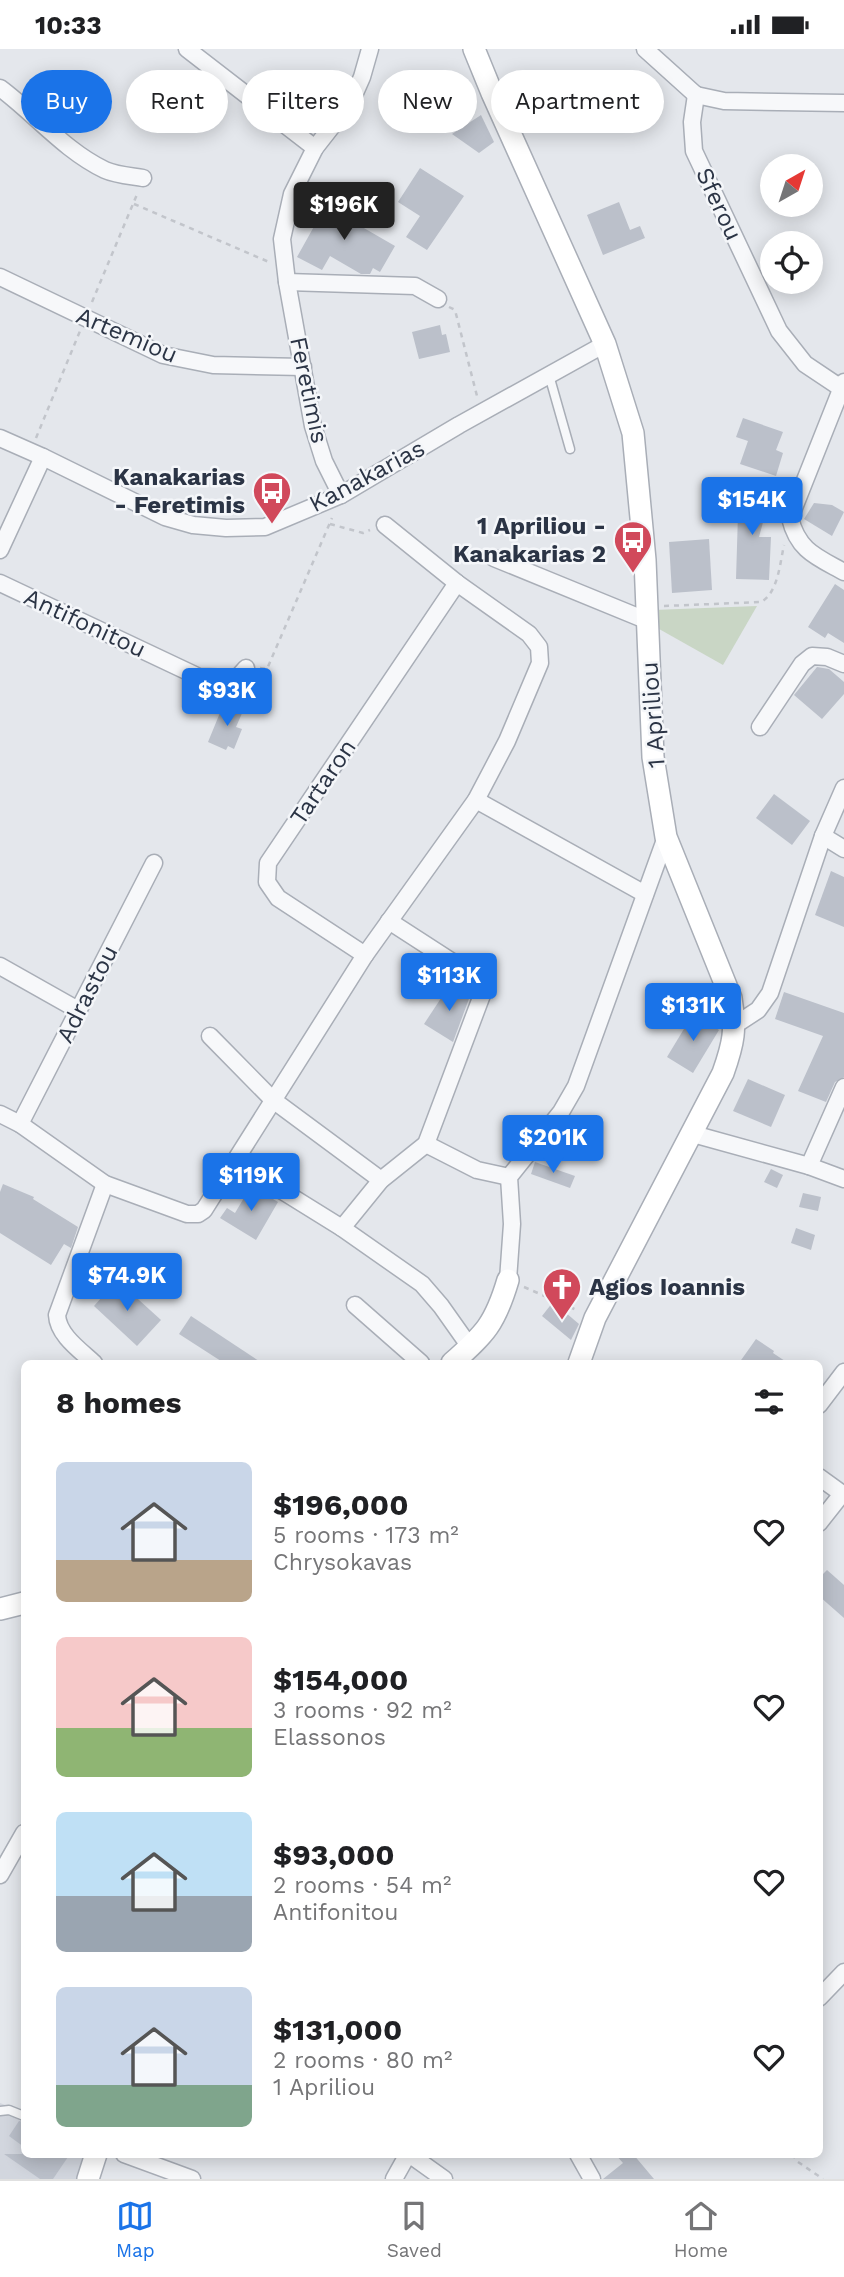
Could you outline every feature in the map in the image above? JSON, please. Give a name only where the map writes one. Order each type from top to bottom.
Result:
[{"type":"main road","name":"1 Apriliou","points":[[474,49],[605,344],[633,433],[647,614],[653,757],[666,837],[731,998],[735,1024],[733,1045],[723,1073],[594,1318],[580,1360]]},
{"type":"main road","points":[[455,1360],[488,1329],[501,1304],[508,1280]]},
{"type":"main road","points":[[0,1609],[21,1604]]},
{"type":"main road","points":[[88,2179],[95,2158]]},
{"type":"street","points":[[187,49],[314,148]]},
{"type":"street","name":"Feretimis","points":[[341,495],[324,461],[313,426],[286,276],[282,239],[292,194],[314,148],[351,102],[370,49]]},
{"type":"street","points":[[645,49],[696,95],[724,101],[844,103]]},
{"type":"street","points":[[0,88],[68,145],[106,171],[143,178]]},
{"type":"street","name":"Sferou","points":[[696,95],[692,122],[694,152],[779,331],[805,364],[842,385]]},
{"type":"street","points":[[286,276],[415,286],[438,299]]},
{"type":"street","name":"Artemiou","points":[[0,277],[163,355],[213,365],[303,367]]},
{"type":"street","name":"Kanakarias","points":[[0,438],[165,517],[226,529],[265,527],[341,495],[605,344]]},
{"type":"street","points":[[842,385],[790,518],[793,533],[808,552],[844,572]]},
{"type":"street","points":[[0,550],[43,457]]},
{"type":"street","points":[[0,1114],[20,1124],[105,1184],[187,1214],[198,1214],[210,1201],[365,955],[476,800],[507,741],[540,663],[540,647],[529,634],[457,583],[385,525]]},
{"type":"street","points":[[494,558],[647,614]]},
{"type":"street","name":"Antifonitou","points":[[0,583],[199,677],[237,678],[246,667]]},
{"type":"street","name":"Tartaron","points":[[365,955],[278,898],[267,882],[268,863],[457,583]]},
{"type":"street","points":[[760,727],[802,664],[812,656],[827,657],[844,664]]},
{"type":"street","points":[[735,1024],[758,1010],[770,993],[823,836],[844,788]]},
{"type":"street","points":[[476,800],[645,894]]},
{"type":"street","points":[[823,836],[844,849]]},
{"type":"street","points":[[508,1280],[512,1224],[509,1177],[561,1112],[576,1086],[666,837]]},
{"type":"street","name":"Adrastou","points":[[20,1124],[155,863]]},
{"type":"street","points":[[342,1228],[381,1180],[426,1144],[482,995],[483,988],[474,976],[389,921]]},
{"type":"street","points":[[0,966],[78,1010]]},
{"type":"street","points":[[210,1036],[273,1100],[381,1180]]},
{"type":"street","points":[[809,1165],[844,1087]]},
{"type":"street","points":[[693,1134],[809,1165],[844,1179]]},
{"type":"street","points":[[426,1144],[477,1170],[509,1177]]},
{"type":"street","points":[[234,1161],[342,1228],[422,1284],[442,1305],[470,1347]]},
{"type":"street","points":[[91,1360],[62,1331],[57,1324],[57,1315],[105,1184]]},
{"type":"street","points":[[355,1305],[418,1360]]},
{"type":"street","points":[[823,1400],[844,1372]]},
{"type":"street","points":[[823,1480],[843,1495],[823,1518]]},
{"type":"street","points":[[0,1875],[21,1838]]},
{"type":"street","points":[[823,1994],[842,1974]]},
{"type":"street","points":[[135,2158],[192,2179]]},
{"type":"street","points":[[394,2179],[407,2158]]},
{"type":"street","points":[[414,2158],[443,2179]]},
{"type":"street","points":[[580,2158],[592,2179]]},
{"type":"lane","points":[[549,375],[570,449]]},
{"type":"lane","points":[[0,2111],[9,2110],[21,2115]]},
{"type":"path","points":[[133,204],[286,276]]},
{"type":"path","points":[[438,299],[455,310],[481,413]]},
{"type":"path","points":[[246,667],[267,669],[341,495]]},
{"type":"path","points":[[330,524],[363,533],[385,525]]},
{"type":"path","points":[[647,614],[761,602],[768,599],[773,590],[785,542],[793,533]]},
{"type":"path","points":[[508,1280],[594,1318]]},
{"type":"path","points":[[795,2158],[823,2179]]},
{"type":"shaded area","points":[[0,2103],[21,2111],[21,2158],[90,2158],[82,2179],[0,2179]]},
{"type":"green space","points":[[757,606],[723,665],[652,625],[653,610]]},
{"type":"building","points":[[481,115],[494,142],[479,153],[452,134],[477,133],[477,118]]},
{"type":"building","points":[[420,168],[464,196],[427,250],[406,237],[420,216],[398,202]]},
{"type":"building","points":[[331,196],[356,210],[350,220],[395,246],[380,272],[373,268],[370,274],[361,274],[330,256],[322,270],[297,257]]},
{"type":"building","points":[[619,202],[630,230],[640,226],[645,238],[603,255],[587,215]]},
{"type":"building","points":[[440,325],[442,335],[446,334],[450,352],[419,359],[412,332]]},
{"type":"building","points":[[743,418],[783,432],[776,450],[783,453],[776,476],[740,464],[748,441],[736,437]]},
{"type":"building","points":[[732,493],[770,497],[759,537],[771,537],[769,580],[736,579],[738,514],[731,513]]},
{"type":"building","points":[[814,503],[832,505],[844,512],[832,536],[804,519]]},
{"type":"building","points":[[709,539],[712,590],[672,593],[669,542]]},
{"type":"building","points":[[835,584],[844,590],[844,643],[828,633],[825,638],[808,627]]},
{"type":"building","points":[[817,667],[829,669],[844,682],[844,694],[822,719],[794,695]]},
{"type":"building","points":[[224,703],[243,711],[236,727],[242,729],[234,749],[228,746],[226,750],[208,742]]},
{"type":"building","points":[[774,794],[810,821],[792,845],[756,818]]},
{"type":"building","points":[[831,871],[844,877],[844,927],[815,915]]},
{"type":"building","points":[[451,983],[470,996],[453,1042],[424,1024]]},
{"type":"building","points":[[784,992],[844,1013],[844,1077],[835,1082],[826,1102],[798,1091],[823,1036],[775,1019]]},
{"type":"building","points":[[693,1014],[719,1030],[693,1073],[667,1057]]},
{"type":"building","points":[[748,1079],[785,1095],[771,1127],[733,1111]]},
{"type":"building","points":[[535,1162],[575,1176],[570,1188],[531,1174]]},
{"type":"building","points":[[771,1169],[783,1175],[777,1188],[764,1182]]},
{"type":"building","points":[[3,1184],[34,1197],[33,1199],[78,1227],[71,1248],[64,1244],[51,1265],[0,1233],[0,1192]]},
{"type":"building","points":[[251,1186],[278,1202],[256,1240],[220,1218],[227,1208],[235,1213]]},
{"type":"building","points":[[803,1193],[821,1197],[818,1211],[799,1207]]},
{"type":"building","points":[[796,1228],[815,1235],[811,1250],[791,1243]]},
{"type":"building","points":[[117,1280],[161,1320],[137,1346],[94,1306]]},
{"type":"building","name":"Agios Ioannis","points":[[553,1302],[579,1324],[571,1340],[542,1316]]},
{"type":"building","points":[[191,1316],[257,1360],[219,1360],[179,1334]]},
{"type":"building","points":[[756,1339],[784,1360],[741,1360]]},
{"type":"building","points":[[827,1570],[844,1585],[844,1618],[823,1600],[823,1574]]},
{"type":"building","points":[[19,2121],[21,2121],[21,2145],[9,2136]]},
{"type":"building","points":[[4,2154],[21,2154],[21,2158],[67,2158],[53,2179],[40,2179]]},
{"type":"building","points":[[619,2158],[636,2158],[654,2179],[603,2179],[623,2163]]},
{"type":"place","name":"Kanakarias - Feretimis","points":[[272,525]]},
{"type":"place","name":"1 Apriliou - Kanakarias 2","points":[[633,574]]},
{"type":"place","name":"Agios Ioannis","points":[[562,1321]]}]
